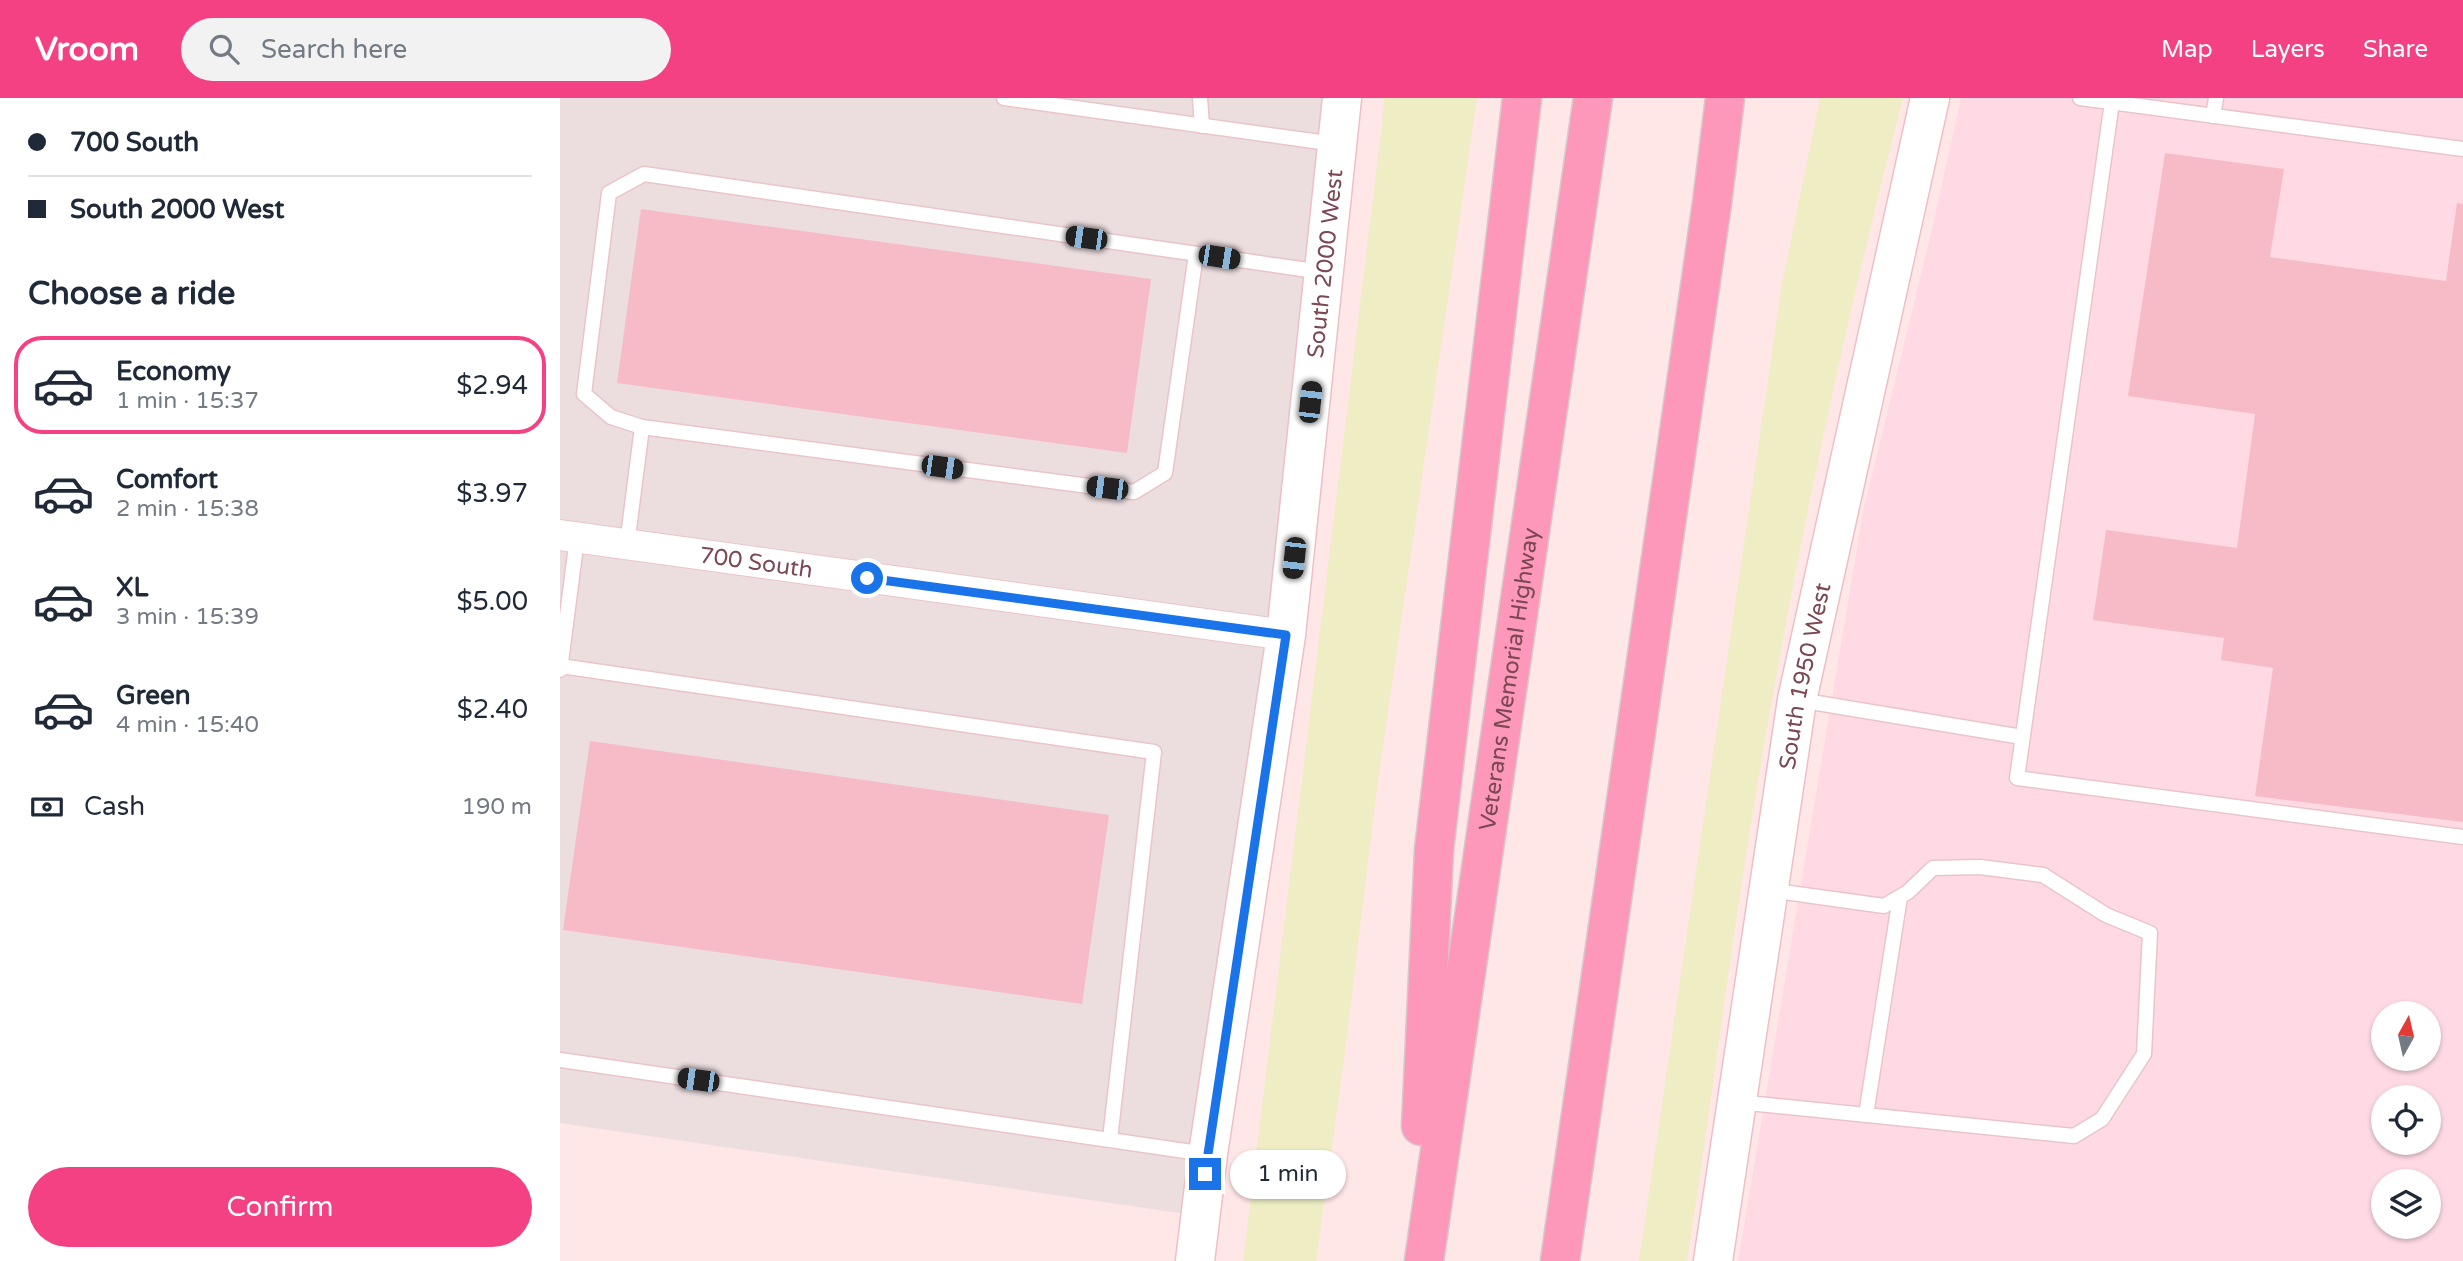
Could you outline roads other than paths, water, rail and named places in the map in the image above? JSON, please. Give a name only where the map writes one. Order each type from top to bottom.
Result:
[{"type":"highway","points":[[1415,1261],[1434,850],[1522,98]]},
{"type":"highway","name":"Veterans Memorial Highway","points":[[1424,1261],[1593,98]]},
{"type":"highway","points":[[1560,1261],[1712,202],[1724,98]]},
{"type":"highway","points":[[1712,202],[1752,98]]},
{"type":"street","name":"South 2000 West","points":[[1195,1261],[1208,1154],[1286,635],[1342,98]]},
{"type":"street","name":"South 1950 West","points":[[1713,1261],[1797,700],[1930,98]]},
{"type":"street","name":"700 South","points":[[569,536],[1286,635]]},
{"type":"lane","points":[[1004,98],[1101,105],[1202,126],[1336,145]]},
{"type":"lane","points":[[1199,98],[1202,126]]},
{"type":"lane","points":[[2080,98],[2463,149]]},
{"type":"lane","points":[[2213,116],[2216,98]]},
{"type":"lane","points":[[2112,102],[2017,778],[2463,837]]},
{"type":"lane","points":[[1196,254],[1165,473],[1134,492],[642,427],[611,417],[584,394],[609,193],[644,174],[1323,272]]},
{"type":"lane","points":[[627,545],[642,427]]},
{"type":"lane","points":[[569,536],[560,668],[1154,752],[1110,1139]]},
{"type":"lane","points":[[1797,700],[2022,737]]},
{"type":"lane","points":[[1737,1102],[2074,1136],[2102,1119],[2144,1055],[2150,933],[2106,915],[2042,875],[1980,867],[1933,868],[1908,892],[1884,906],[1769,890]]},
{"type":"lane","points":[[1866,1115],[1900,897]]},
{"type":"lane","points":[[560,1060],[1208,1154]]}]
